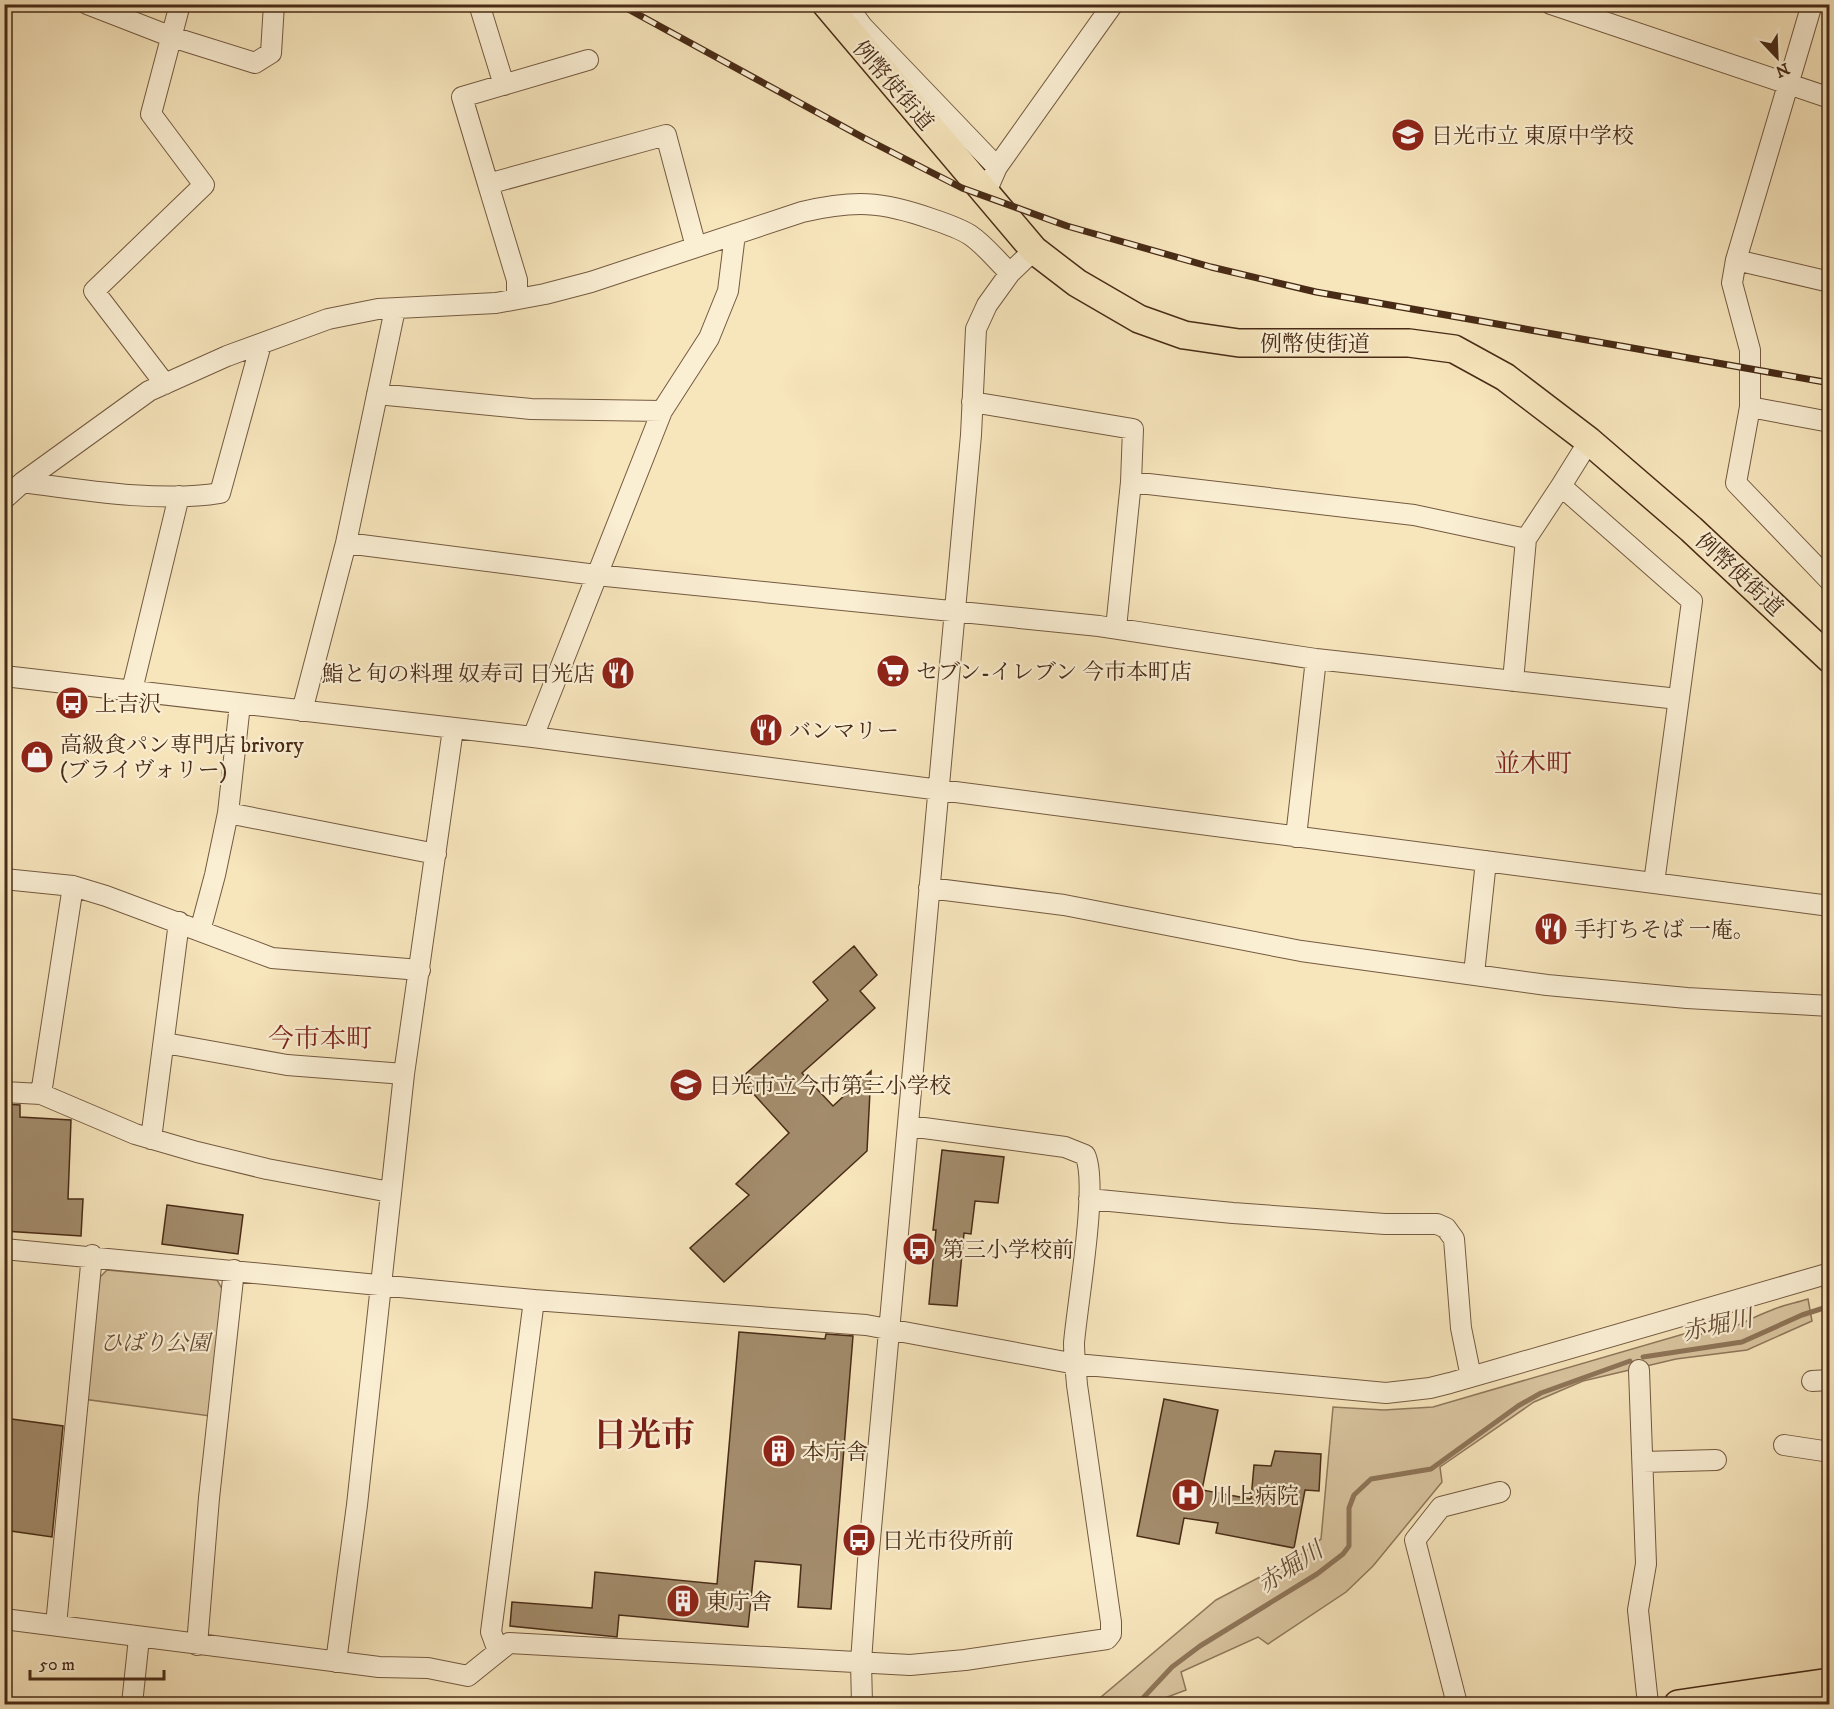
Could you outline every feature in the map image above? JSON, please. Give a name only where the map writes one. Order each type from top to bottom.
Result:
[{"type":"highway","name":"例幣使街道","points":[[825,4],[1034,250],[1077,283],[1139,319],[1184,335],[1239,343],[1409,343],[1454,349],[1505,377],[1590,441],[1691,529],[1830,659]]},
{"type":"highway","points":[[1678,1704],[1830,1682]]},
{"type":"street","points":[[87,4],[172,38],[255,63],[271,53],[275,5]]},
{"type":"street","points":[[165,384],[94,291],[204,185],[151,114],[180,4]]},
{"type":"street","points":[[479,4],[504,85]]},
{"type":"street","points":[[846,4],[862,26],[998,167]]},
{"type":"street","points":[[986,192],[998,167],[1113,4]]},
{"type":"street","points":[[1551,4],[1830,98]]},
{"type":"street","points":[[1812,4],[1736,260],[1732,283],[1750,350],[1750,407],[1736,483],[1830,581]]},
{"type":"street","points":[[517,299],[517,280],[462,97],[588,60]]},
{"type":"street","points":[[488,184],[666,135],[696,247]]},
{"type":"street","points":[[4,499],[23,482],[149,391],[261,344],[328,319],[378,309],[496,303],[517,299],[591,282],[802,212],[836,204],[862,202],[901,208],[970,235],[1010,273]]},
{"type":"street","points":[[533,737],[662,411],[709,338],[728,291],[735,234]]},
{"type":"street","points":[[862,1704],[861,1662],[888,1328],[909,1126],[956,610],[976,329],[987,305],[1010,273],[1034,250]]},
{"type":"street","points":[[1736,260],[1830,282]]},
{"type":"street","points":[[302,711],[346,543],[395,309]]},
{"type":"street","points":[[23,482],[87,491],[196,497],[220,493],[261,344]]},
{"type":"street","points":[[377,394],[531,409],[662,411]]},
{"type":"street","points":[[972,402],[1133,429],[1131,482],[1116,628]]},
{"type":"street","points":[[1750,407],[1830,422]]},
{"type":"street","points":[[1513,681],[1526,539],[1590,441]]},
{"type":"street","points":[[1131,482],[1414,516],[1526,539]]},
{"type":"street","points":[[1561,486],[1692,601],[1654,883]]},
{"type":"street","points":[[132,690],[179,496]]},
{"type":"street","points":[[346,543],[596,575],[1116,628],[1316,658],[1678,699]]},
{"type":"street","points":[[1296,837],[1316,658]]},
{"type":"street","points":[[4,676],[533,737],[1830,906]]},
{"type":"street","points":[[200,931],[228,813],[240,704]]},
{"type":"street","points":[[336,1662],[357,1505],[379,1285],[404,1074],[453,729]]},
{"type":"street","points":[[228,813],[436,854]]},
{"type":"street","points":[[1474,974],[1486,861]]},
{"type":"street","points":[[4,879],[73,886],[179,922],[272,958],[420,970]]},
{"type":"street","points":[[40,1094],[73,886]]},
{"type":"street","points":[[929,888],[1064,905],[1300,951],[1547,985],[1830,1006]]},
{"type":"street","points":[[151,1139],[165,1043],[170,977],[179,922]]},
{"type":"street","points":[[165,1043],[287,1065],[404,1074]]},
{"type":"street","points":[[4,1092],[40,1094],[151,1139],[267,1169],[390,1192]]},
{"type":"street","points":[[4,1619],[379,1667],[428,1668],[468,1676],[509,1643],[929,1664],[1107,1639],[1111,1634],[1111,1622],[1074,1346],[1089,1199],[1090,1164],[1085,1155],[1065,1147],[909,1126]]},
{"type":"street","points":[[1089,1199],[1233,1213],[1385,1224],[1437,1224],[1446,1228],[1454,1239],[1461,1328],[1471,1377]]},
{"type":"street","points":[[4,1249],[93,1255],[534,1300],[888,1328],[1076,1364],[1376,1392],[1430,1388],[1830,1274]]},
{"type":"street","points":[[56,1625],[93,1255]]},
{"type":"street","points":[[197,1645],[209,1498],[234,1270]]},
{"type":"street","points":[[498,1651],[491,1632],[534,1300]]},
{"type":"street","points":[[1639,1370],[1646,1564],[1638,1610],[1648,1704]]},
{"type":"street","points":[[1784,1445],[1830,1452]]},
{"type":"street","points":[[1643,1462],[1716,1460]]},
{"type":"street","points":[[1457,1704],[1415,1540],[1441,1507],[1500,1492]]},
{"type":"street","points":[[132,1704],[140,1638]]},
{"type":"green space","name":"ひばり公園","points":[[107,1270],[217,1280],[224,1292],[210,1416],[83,1399],[100,1277]]},
{"type":"green space","points":[[1808,1299],[1812,1321],[1747,1350],[1676,1359],[1583,1381],[1534,1402],[1440,1467],[1442,1482],[1373,1566],[1346,1592],[1268,1644],[1258,1637],[1181,1672],[1186,1690],[1149,1704],[1086,1704],[1095,1702],[1216,1600],[1298,1557],[1321,1539],[1333,1407],[1384,1410],[1433,1407],[1687,1333],[1722,1331],[1776,1308]]},
{"type":"building","points":[[854,946],[877,975],[860,991],[875,1008],[802,1073],[833,1106],[871,1071],[867,1151],[724,1282],[690,1248],[749,1195],[736,1184],[789,1133],[740,1079],[828,1000],[813,982]]},
{"type":"building","points":[[4,1104],[20,1105],[20,1117],[71,1120],[68,1199],[83,1199],[81,1236],[4,1231]]},
{"type":"building","points":[[942,1150],[1004,1157],[998,1203],[975,1201],[971,1234],[964,1233],[957,1306],[929,1304],[936,1230],[933,1230]]},
{"type":"building","points":[[167,1205],[243,1215],[238,1254],[162,1244]]},
{"type":"building","name":"本庁舎","points":[[739,1332],[825,1339],[826,1334],[853,1336],[831,1609],[798,1607],[801,1565],[755,1561],[748,1627],[619,1615],[617,1637],[510,1626],[512,1602],[592,1608],[595,1572],[717,1584]]},
{"type":"building","points":[[1164,1399],[1218,1410],[1202,1490],[1251,1499],[1254,1465],[1271,1466],[1275,1451],[1321,1454],[1319,1491],[1305,1490],[1294,1548],[1216,1533],[1218,1523],[1184,1518],[1179,1544],[1137,1536]]},
{"type":"building","points":[[4,1418],[63,1426],[52,1537],[4,1530]]},
{"type":"waterway","name":"赤堀川","points":[[1643,1357],[1742,1342],[1802,1315],[1830,1306]]},
{"type":"waterway","name":"赤堀川","points":[[1131,1704],[1142,1699],[1172,1667],[1200,1646],[1317,1574],[1343,1554],[1349,1546],[1349,1508],[1354,1495],[1371,1479],[1431,1469],[1518,1406],[1541,1393],[1630,1361]]},
{"type":"railway","points":[[619,4],[864,138],[962,188],[1067,226],[1211,267],[1316,292],[1830,383]]},
{"type":"place","name":"日光市立 東原中学校","points":[[1408,135]]},
{"type":"place","name":"セブン-イレブン 今市本町店","points":[[893,671]]},
{"type":"place","name":"鮨と旬の料理 奴寿司 日光店","points":[[618,673]]},
{"type":"place","name":"上吉沢","points":[[72,703]]},
{"type":"place","name":"バンマリー","points":[[766,730]]},
{"type":"place","name":"高級食パン専門店 brivory (ブライヴォリー)","points":[[37,757]]},
{"type":"place","name":"手打ちそば 一庵。","points":[[1551,929]]},
{"type":"place","name":"日光市立今市第三小学校","points":[[686,1085]]},
{"type":"place","name":"第三小学校前","points":[[919,1249]]},
{"type":"place","name":"本庁舎","points":[[779,1451]]},
{"type":"place","name":"川上病院","points":[[1188,1495]]},
{"type":"place","name":"日光市役所前","points":[[859,1540]]},
{"type":"place","name":"東庁舎","points":[[683,1601]]},
{"type":"district","name":"並木町","points":[[1533,763]]},
{"type":"district","name":"今市本町","points":[[320,1038]]},
{"type":"district","name":"日光市","points":[[644,1434]]}]
